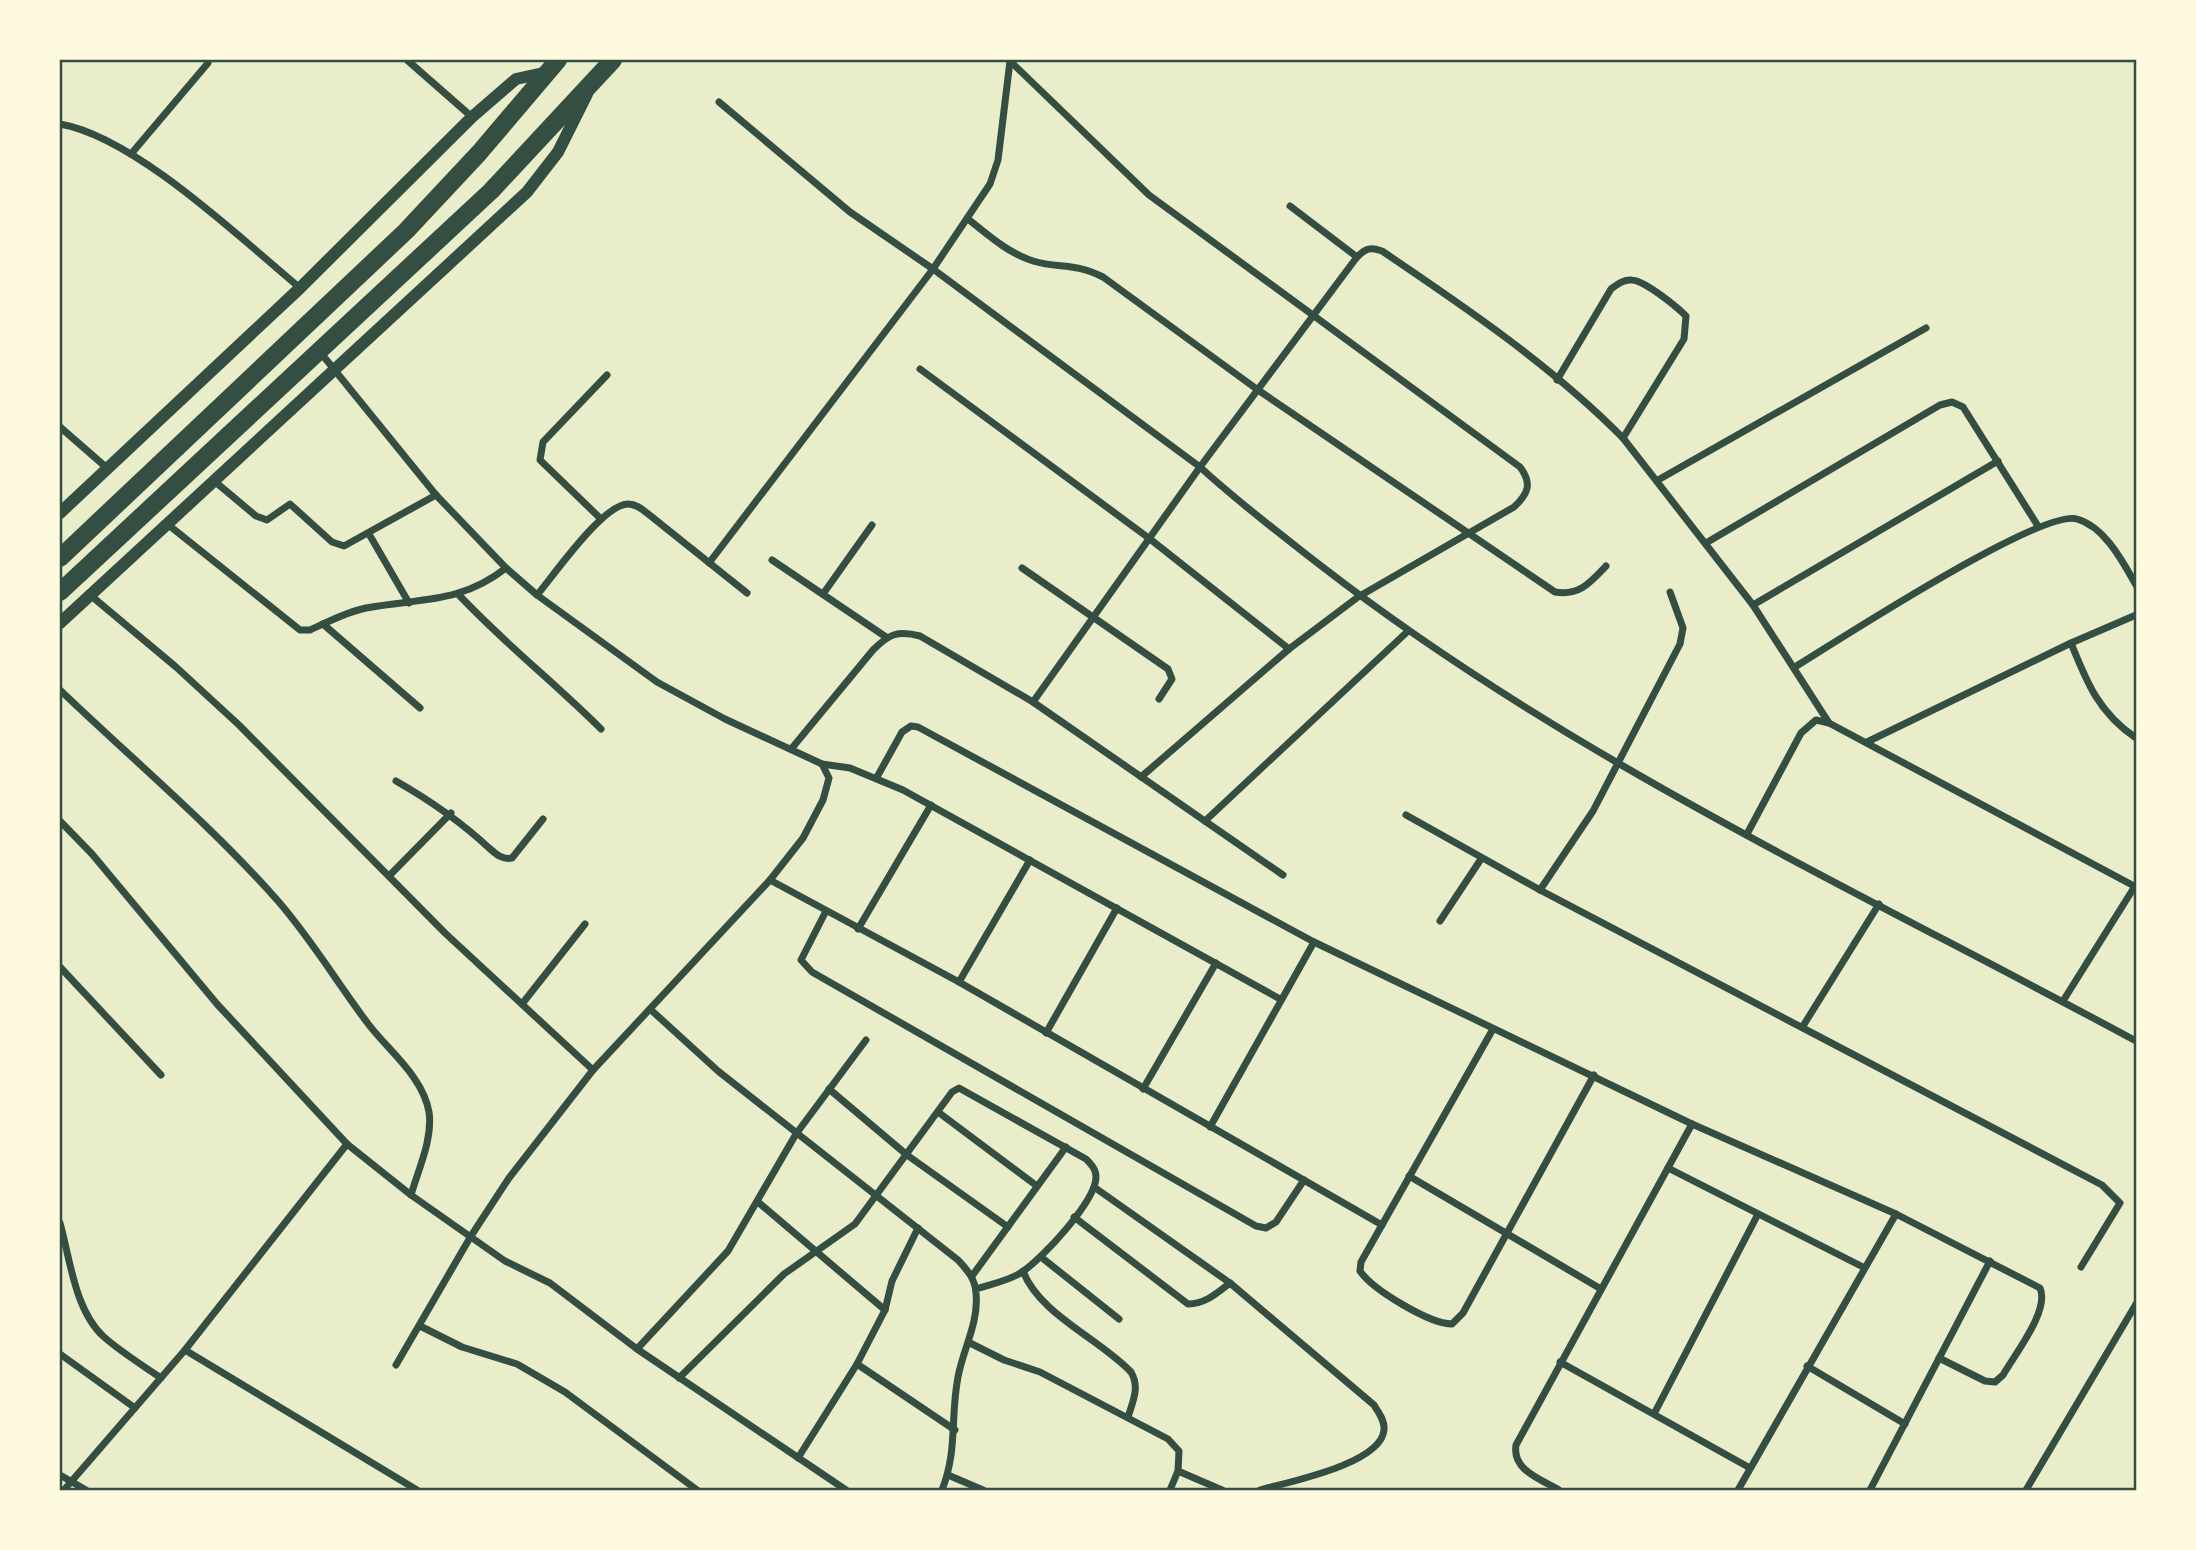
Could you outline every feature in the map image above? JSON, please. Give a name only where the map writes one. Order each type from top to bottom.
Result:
[{"type":"highway","points":[[60,592],[491,191],[613,60]]},
{"type":"highway","points":[[60,558],[406,231],[479,153],[553,66]]},
{"type":"street","points":[[407,60],[472,117]]},
{"type":"street","points":[[709,563],[933,269],[990,184],[999,160],[1010,60]]},
{"type":"street","points":[[1010,60],[1149,195],[1520,467],[1528,477],[1529,487],[1524,498],[1469,534],[1358,597],[1289,649],[1141,777]]},
{"type":"street","points":[[131,154],[208,63]]},
{"type":"street","points":[[60,513],[300,288],[472,117],[516,79],[553,66]]},
{"type":"street","points":[[60,623],[89,593],[527,192],[558,152],[592,85]]},
{"type":"street","points":[[719,102],[850,212],[933,269],[1200,467],[1239,502],[1358,597],[1477,679],[1616,763],[2137,1041]]},
{"type":"street","points":[[60,124],[98,134],[131,154],[214,216],[300,288]]},
{"type":"street","points":[[1290,206],[1357,257]]},
{"type":"street","points":[[968,219],[1016,254],[1035,262],[1082,267],[1102,277],[1258,390],[1555,592],[1571,595],[1582,590],[1606,566]]},
{"type":"street","points":[[1033,702],[1200,467],[1366,248],[1382,251],[1467,310],[1557,380],[1623,438],[1753,605],[1829,723]]},
{"type":"street","points":[[1557,380],[1611,289],[1623,280],[1635,279],[1677,307],[1686,316],[1684,339],[1623,438]]},
{"type":"street","points":[[1658,480],[1926,328]]},
{"type":"street","points":[[320,352],[436,495],[506,568],[537,595],[657,682],[725,719],[822,764],[877,777],[1280,999]]},
{"type":"street","points":[[920,369],[1150,539],[1289,649]]},
{"type":"street","points":[[601,519],[540,460],[540,451],[542,442],[607,375]]},
{"type":"street","points":[[1706,543],[1940,405],[1952,401],[1963,407],[2038,526]]},
{"type":"street","points":[[60,427],[107,468]]},
{"type":"street","points":[[1753,605],[1998,461]]},
{"type":"street","points":[[213,480],[261,519],[267,520],[290,504],[338,545],[344,546],[436,495]]},
{"type":"street","points":[[537,595],[601,519],[615,508],[627,504],[636,505],[747,593]]},
{"type":"street","points":[[1795,667],[2038,526],[2058,518],[2076,518],[2094,528],[2124,563],[2137,585]]},
{"type":"street","points":[[165,523],[292,626],[310,630],[365,608],[459,595],[486,583],[506,568]]},
{"type":"street","points":[[822,594],[872,525]]},
{"type":"street","points":[[369,534],[409,603]]},
{"type":"street","points":[[772,560],[886,637]]},
{"type":"street","points":[[1022,568],[1168,669],[1171,679],[1158,699]]},
{"type":"street","points":[[89,593],[239,725],[389,876],[593,1070]]},
{"type":"street","points":[[1540,890],[1587,822],[1680,644],[1683,628],[1670,593]]},
{"type":"street","points":[[459,595],[497,635],[601,729]]},
{"type":"street","points":[[1867,742],[2071,643],[2137,615]]},
{"type":"street","points":[[323,624],[420,708]]},
{"type":"street","points":[[792,748],[886,637],[896,632],[919,636],[1033,702],[1283,875]]},
{"type":"street","points":[[1205,821],[1407,632]]},
{"type":"street","points":[[2071,643],[2091,692],[2105,713],[2137,737]]},
{"type":"street","points":[[60,690],[229,848],[277,901],[374,1031],[413,1077],[424,1096],[429,1114],[428,1134],[411,1195]]},
{"type":"street","points":[[1747,834],[1807,726],[1816,720],[1829,723],[1867,742],[2136,886],[2063,1001]]},
{"type":"street","points":[[877,777],[902,732],[911,726],[918,727],[1314,942],[1692,1124],[1895,1214],[2039,1288],[2043,1296],[2041,1309],[2003,1374],[1995,1382],[1985,1381],[1939,1358]]},
{"type":"street","points":[[396,1365],[471,1236],[509,1178],[593,1070],[770,880],[803,838],[823,800],[829,778],[822,764]]},
{"type":"street","points":[[396,780],[451,813],[496,854],[507,859],[512,858],[543,819]]},
{"type":"street","points":[[858,929],[931,805]]},
{"type":"street","points":[[389,876],[451,813]]},
{"type":"street","points":[[1406,815],[1481,859],[1803,1026],[2090,1179],[2115,1195],[2120,1203],[2115,1216],[2081,1267]]},
{"type":"street","points":[[60,821],[92,854],[217,1004],[347,1144],[411,1195],[505,1261],[550,1283],[637,1349],[846,1490]]},
{"type":"street","points":[[1440,921],[1481,859]]},
{"type":"street","points":[[958,982],[1030,860]]},
{"type":"street","points":[[770,880],[958,982],[1382,1225]]},
{"type":"street","points":[[1803,1026],[1879,904]]},
{"type":"street","points":[[1046,1033],[1117,908]]},
{"type":"street","points":[[825,911],[801,960],[812,972],[1256,1226],[1266,1228],[1276,1222],[1304,1180]]},
{"type":"street","points":[[522,1004],[585,924]]},
{"type":"street","points":[[1210,1127],[1314,942]]},
{"type":"street","points":[[1143,1089],[1216,963]]},
{"type":"street","points":[[60,967],[161,1075]]},
{"type":"street","points":[[650,1009],[697,1054],[958,1260],[972,1276],[976,1289],[970,1343],[958,1374],[955,1430],[948,1475],[942,1490]]},
{"type":"street","points":[[1493,1029],[1361,1262],[1360,1271],[1374,1285],[1438,1324],[1452,1324],[1463,1313],[1594,1075]]},
{"type":"street","points":[[637,1349],[728,1251],[796,1134],[866,1040]]},
{"type":"street","points":[[679,1378],[784,1274],[819,1252],[855,1224],[878,1197],[952,1092],[959,1088],[1066,1147],[1095,1168],[1094,1187],[1074,1217],[1041,1257],[1023,1271],[976,1289]]},
{"type":"street","points":[[829,1089],[907,1155],[1008,1227]]},
{"type":"street","points":[[938,1112],[1037,1186]]},
{"type":"street","points":[[1559,1490],[1519,1466],[1514,1457],[1523,1431],[1692,1124]]},
{"type":"street","points":[[64,1490],[185,1350],[347,1144]]},
{"type":"street","points":[[972,1276],[1066,1147]]},
{"type":"street","points":[[1668,1168],[1863,1267]]},
{"type":"street","points":[[1409,1176],[1601,1289]]},
{"type":"street","points":[[1094,1187],[1230,1283],[1374,1405],[1382,1419],[1384,1430],[1381,1440],[1360,1459],[1259,1490]]},
{"type":"street","points":[[758,1202],[885,1310]]},
{"type":"street","points":[[1654,1414],[1758,1214]]},
{"type":"street","points":[[1738,1490],[1895,1214]]},
{"type":"street","points":[[1074,1217],[1188,1304],[1198,1304],[1230,1283]]},
{"type":"street","points":[[60,1223],[84,1309],[92,1323],[103,1337],[161,1378]]},
{"type":"street","points":[[798,1458],[857,1364],[885,1310],[892,1281],[918,1228]]},
{"type":"street","points":[[1041,1257],[1119,1319]]},
{"type":"street","points":[[1870,1490],[1990,1261]]},
{"type":"street","points":[[1023,1271],[1033,1292],[1131,1372],[1136,1380],[1136,1389],[1128,1417]]},
{"type":"street","points":[[2026,1490],[2137,1304]]},
{"type":"street","points":[[420,1326],[462,1347],[517,1364],[565,1392],[697,1490]]},
{"type":"street","points":[[970,1343],[1004,1360],[1040,1372],[1168,1439],[1179,1451],[1178,1471],[1170,1490]]},
{"type":"street","points":[[185,1350],[417,1490]]},
{"type":"street","points":[[60,1354],[135,1408]]},
{"type":"street","points":[[1560,1362],[1750,1468]]},
{"type":"street","points":[[857,1364],[955,1430]]},
{"type":"street","points":[[1807,1366],[1905,1424]]},
{"type":"street","points":[[1178,1471],[1222,1490]]},
{"type":"street","points":[[60,1475],[86,1490]]},
{"type":"street","points":[[948,1475],[983,1490]]}]
